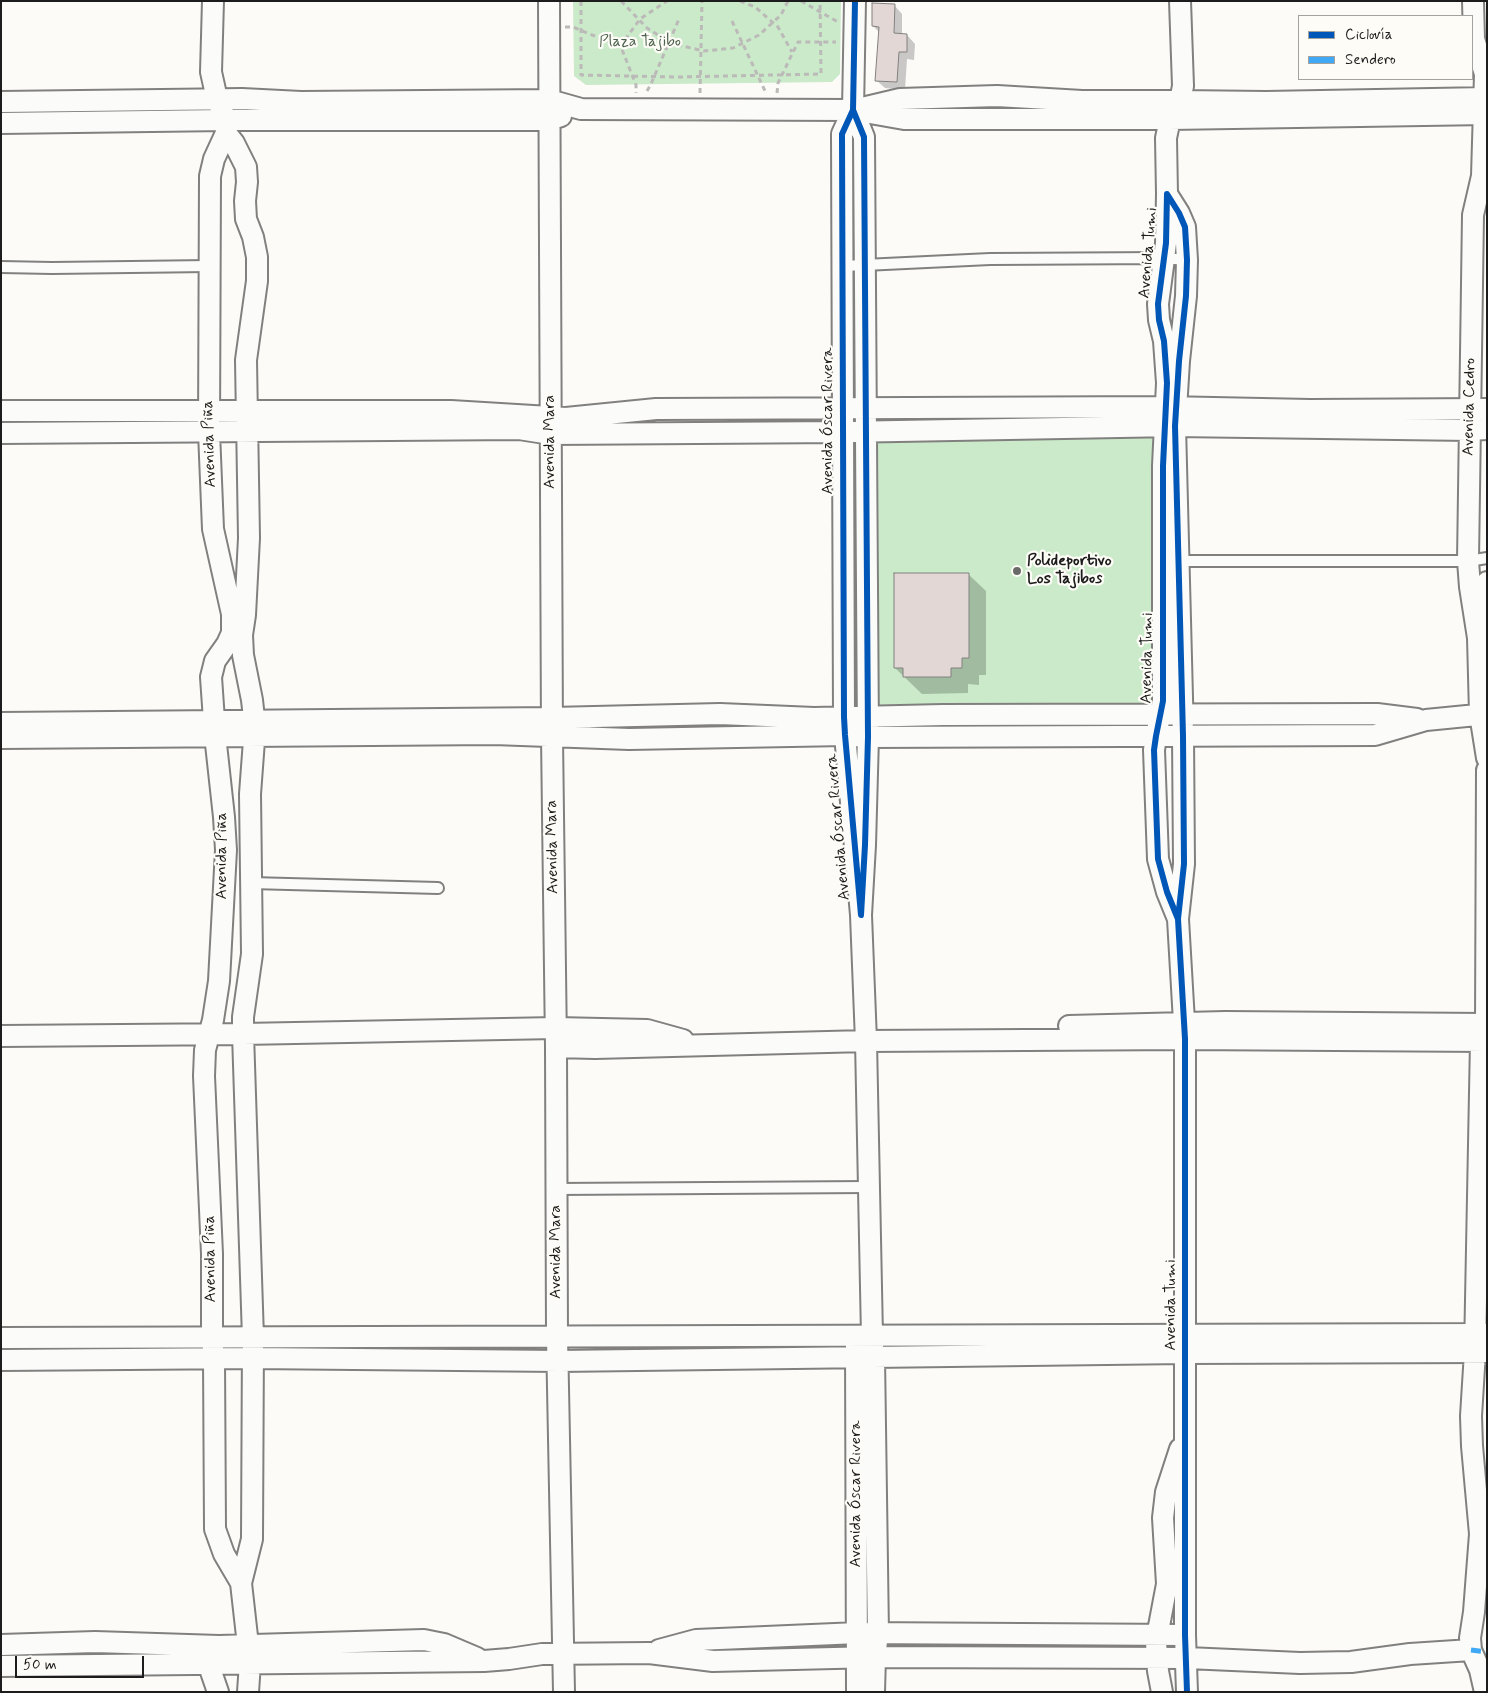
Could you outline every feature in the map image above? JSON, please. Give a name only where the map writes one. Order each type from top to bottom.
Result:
[{"type":"street","name":"Avenida Piña","points":[[213,1],[211,72],[226,127],[246,167],[246,219],[253,237],[257,257],[257,281],[246,360],[248,538],[242,635],[243,655],[252,700],[254,727],[250,794],[252,954],[243,1017],[253,1338],[252,1540],[241,1583],[248,1654],[248,1692]]},
{"type":"street","name":"Avenida Mara","points":[[549,1],[556,1189],[565,1653],[564,1692]]},
{"type":"street","name":"Avenida Óscar Rivera","points":[[855,1],[852,110],[842,134],[844,726],[861,915],[866,1035],[871,1300],[864,1336],[878,1634],[866,1657],[857,1692]]},
{"type":"street","name":"Avenida Tumi","points":[[1178,920],[1167,892],[1158,859],[1154,750],[1163,701],[1170,561],[1170,417],[1164,341],[1159,320],[1158,304],[1166,243],[1166,138],[1170,119],[1180,101],[1183,86],[1180,1]]},
{"type":"street","name":"Avenida Cedro","points":[[1472,1],[1473,15]]},
{"type":"street","name":"Avenida Cedro","points":[[1473,20],[1474,39],[1486,71],[1486,106],[1485,184],[1473,215],[1479,430],[1477,560],[1470,587],[1478,638],[1487,758]]},
{"type":"street","points":[[852,110],[900,99],[987,96],[1082,101],[1486,106]]},
{"type":"street","points":[[1,102],[217,99],[301,102],[549,100],[581,108],[852,110],[904,119],[1170,119],[1486,106]]},
{"type":"street","points":[[1,123],[226,127],[549,120],[581,108]]},
{"type":"street","name":"Avenida Óscar Rivera","points":[[852,110],[864,137],[868,738],[861,915]]},
{"type":"street","name":"Avenida Piña","points":[[226,127],[210,176],[208,432],[213,529],[232,614],[232,633],[227,644],[214,661],[211,677],[226,850],[219,981],[205,1050],[204,1076],[212,1254],[216,1529],[224,1554],[241,1583]]},
{"type":"street","name":"Avenida Tumi","points":[[1167,194],[1180,213],[1185,228],[1186,260],[1186,296],[1179,361],[1170,417]]},
{"type":"street","points":[[1,433],[519,429],[551,425],[566,418],[656,409],[865,407],[1479,430]]},
{"type":"street","points":[[1,411],[451,411],[551,425],[843,432],[1310,410],[1479,409]]},
{"type":"street","name":"Avenida Tumi","points":[[1170,561],[1183,736],[1184,864],[1178,920],[1185,1031],[1187,1692]]},
{"type":"street","name":"Avenida Cedro","points":[[1478,638],[1487,582]]},
{"type":"street","points":[[1,738],[254,727],[494,734],[552,727],[629,739],[844,726],[868,716],[1377,714],[1426,720],[1485,717]]},
{"type":"street","points":[[844,726],[868,738],[1374,735],[1426,720]]},
{"type":"street","points":[[1,723],[214,728]]},
{"type":"street","points":[[1485,1692],[1480,1670],[1471,1650],[1470,1638],[1480,1534],[1471,1416],[1481,1343],[1487,770]]},
{"type":"street","points":[[1,1036],[243,1034],[556,1038],[647,1030],[702,1045],[866,1035],[1185,1031],[1225,1022],[1485,1033]]},
{"type":"street","points":[[1,1338],[864,1336],[1185,1344],[1481,1343]]},
{"type":"street","points":[[1,1360],[252,1358],[559,1360],[865,1357],[1185,1344]]},
{"type":"street","name":"Avenida Óscar Rivera","points":[[865,1357],[858,1634],[866,1657],[874,1692]]},
{"type":"street","name":"Avenida Tumi","points":[[1162,1692],[1157,1658],[1157,1635],[1167,1584],[1163,1518],[1166,1492],[1185,1433]]},
{"type":"street","points":[[649,1653],[696,1640],[858,1634],[1186,1635]]},
{"type":"street","points":[[1,1666],[208,1664],[248,1654],[424,1640],[444,1644],[484,1661],[565,1653],[649,1653],[713,1661],[866,1657],[1187,1658],[1300,1663],[1351,1662],[1410,1654],[1471,1650]]},
{"type":"street","points":[[1,1645],[95,1642],[219,1646],[248,1654]]},
{"type":"street","points":[[208,1664],[218,1692]]},
{"type":"lane","points":[[843,266],[990,259],[1164,258],[1186,260]]},
{"type":"lane","points":[[1,267],[209,266]]},
{"type":"lane","points":[[1170,561],[1477,560]]},
{"type":"lane","points":[[251,883],[438,888]]},
{"type":"lane","points":[[556,1189],[869,1188]]},
{"type":"path","points":[[581,1],[581,75],[633,76],[821,74],[820,1]]},
{"type":"path","points":[[622,1],[647,28],[669,42],[701,50],[733,48],[760,35],[781,15],[788,1]]},
{"type":"path","points":[[624,54],[621,45],[640,19],[667,1]]},
{"type":"path","points":[[699,109],[702,1]]},
{"type":"path","points":[[740,1],[755,8],[778,27],[793,53]]},
{"type":"path","points":[[801,1],[840,23],[854,41]]},
{"type":"path","points":[[636,109],[652,84],[678,19]]},
{"type":"path","points":[[732,21],[757,75],[776,110]]},
{"type":"path","points":[[549,26],[573,28],[621,47],[636,84],[636,109]]},
{"type":"path","points":[[776,110],[778,83],[798,42],[854,41]]},
{"type":"green space","name":"Plaza Tajibo","points":[[573,1],[841,1],[840,74],[832,82],[586,85],[574,76]]},
{"type":"green space","name":"Polideportivo Los Tajibos","points":[[1154,438],[1156,704],[879,705],[878,439]]},
{"type":"building","points":[[872,3],[895,4],[894,33],[907,34],[907,52],[899,52],[897,82],[875,81],[879,27],[872,26]]},
{"type":"building","points":[[894,573],[969,573],[969,658],[962,658],[962,668],[951,668],[951,677],[903,677],[903,668],[894,668]]},
{"type":"marked path","points":[[1471,1650],[1487,1652]]},
{"type":"cycle path","points":[[853,110],[864,137],[868,737],[861,915],[844,717],[842,134],[853,110],[855,1]]},
{"type":"cycle path","points":[[1178,919],[1167,892],[1158,859],[1154,750],[1163,701],[1163,466],[1167,383],[1164,341],[1159,320],[1158,304],[1166,243],[1167,194],[1185,227],[1187,260],[1186,296],[1175,426],[1183,736],[1184,864],[1178,919],[1185,1039],[1185,1635],[1187,1692]]},
{"type":"place","name":"Polideportivo Los Tajibos","points":[[1017,571]]}]
